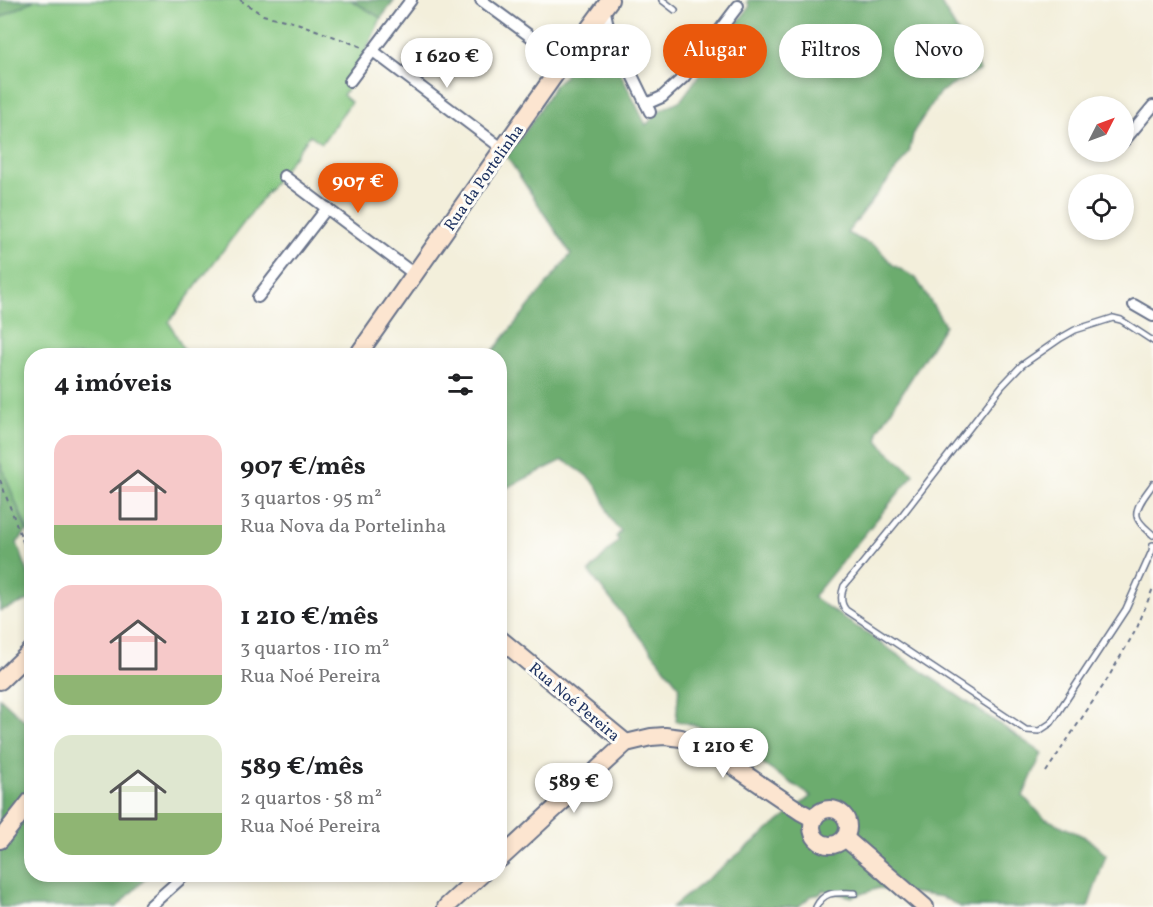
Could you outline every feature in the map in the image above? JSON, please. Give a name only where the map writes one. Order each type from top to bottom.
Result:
[{"type":"street","points":[[350,81],[411,0]]},
{"type":"street","points":[[481,0],[525,32]]},
{"type":"street","points":[[607,4],[608,26],[648,108],[684,77],[738,6]]},
{"type":"street","name":"Rua da Portelinha","points":[[592,24],[607,4]]},
{"type":"street","points":[[373,51],[503,149]]},
{"type":"street","name":"Rua da Portelinha","points":[[363,348],[552,78]]},
{"type":"street","points":[[1134,129],[1153,106]]},
{"type":"street","points":[[284,176],[414,274]]},
{"type":"street","points":[[258,297],[327,208]]},
{"type":"street","points":[[1134,305],[1153,316]]},
{"type":"street","name":"Rua Noé Pereira","points":[[507,645],[626,743],[651,737],[681,738],[708,749],[814,819]]},
{"type":"street","points":[[0,681],[24,658]]},
{"type":"street","points":[[507,853],[626,743]]},
{"type":"street","points":[[0,840],[24,809]]},
{"type":"street","points":[[828,809],[840,811],[848,821],[849,827],[845,838],[835,845],[818,841],[812,831],[817,814],[828,809]]},
{"type":"street","points":[[845,838],[925,907]]},
{"type":"street","points":[[149,907],[177,882]]},
{"type":"street","points":[[446,907],[473,882]]},
{"type":"lane","points":[[662,0],[675,9]]},
{"type":"lane","points":[[1153,341],[1121,320],[1113,318],[1075,330],[1022,365],[1002,386],[844,586],[841,601],[846,610],[1026,730],[1039,731],[1051,723],[1126,609],[1153,545]]},
{"type":"lane","points":[[1153,484],[1138,507],[1137,515],[1141,523],[1153,535]]},
{"type":"lane","points":[[816,907],[819,901],[830,892],[855,893]]},
{"type":"path","points":[[240,0],[263,15],[297,23],[373,51]]},
{"type":"path","points":[[0,480],[24,544]]},
{"type":"path","points":[[1046,772],[1111,674],[1137,628],[1153,588]]},
{"type":"green space","points":[[0,0],[34,0],[0,18]]},
{"type":"green space","points":[[34,0],[351,0],[381,18],[351,84],[343,95],[351,102],[322,143],[310,135],[169,322],[183,348],[24,348],[24,521],[0,467],[0,18]]},
{"type":"green space","points":[[351,0],[395,0],[381,18]]},
{"type":"green space","points":[[748,0],[939,0],[953,24],[894,24],[894,78],[965,78],[940,92],[914,131],[909,153],[847,233],[877,247],[893,265],[916,278],[945,325],[878,431],[878,440],[887,451],[914,474],[813,597],[1042,753],[1023,796],[1044,818],[1087,838],[1106,855],[1088,907],[961,907],[942,897],[879,888],[852,897],[823,890],[798,907],[672,907],[811,796],[715,733],[676,721],[679,686],[589,572],[619,540],[616,537],[621,531],[612,521],[596,485],[563,460],[507,488],[507,348],[495,348],[571,254],[507,157],[556,83],[563,78],[623,78],[646,125],[660,110],[681,100],[697,78],[767,78],[767,24],[737,24],[750,6]]},
{"type":"green space","points":[[0,462],[24,523],[24,535],[17,543],[24,562],[24,602],[0,611]]},
{"type":"green space","points":[[0,698],[24,720],[24,882],[142,882],[117,907],[0,907]]}]
